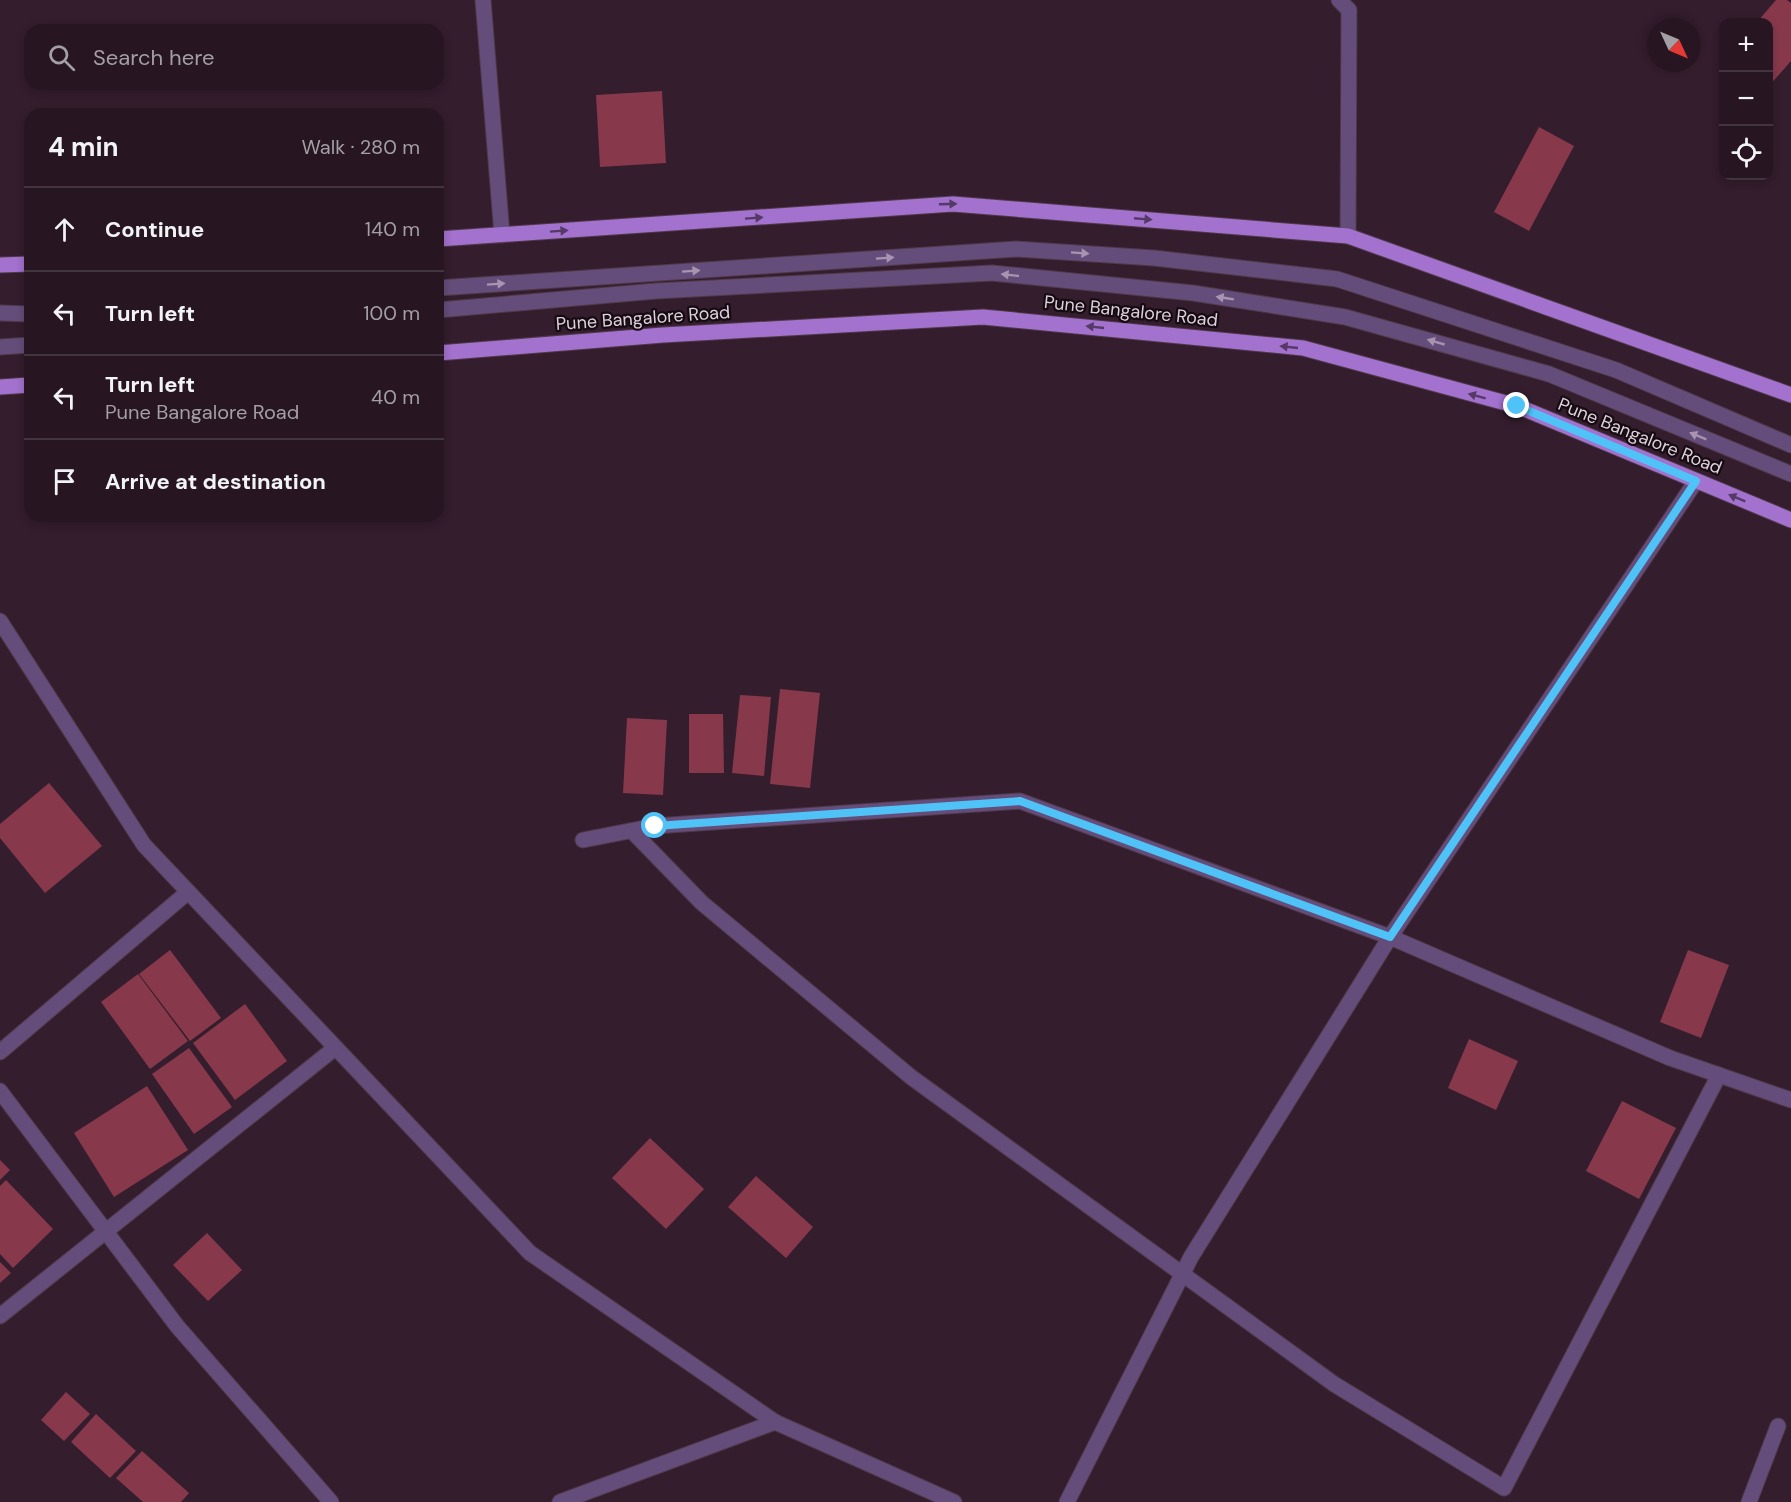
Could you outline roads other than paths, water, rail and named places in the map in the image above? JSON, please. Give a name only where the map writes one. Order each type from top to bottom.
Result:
[{"type":"main road","points":[[444,239],[953,204],[1348,236],[1791,395]]},
{"type":"main road","points":[[0,266],[24,264]]},
{"type":"main road","name":"Pune Bangalore Road","points":[[444,353],[663,335],[984,317],[1303,348],[1517,406],[1791,520]]},
{"type":"main road","points":[[0,387],[24,385]]},
{"type":"street","points":[[483,0],[502,235]]},
{"type":"street","points":[[1339,0],[1349,10],[1348,236]]},
{"type":"street","points":[[444,288],[1016,249],[1154,258],[1314,276],[1337,279],[1616,370],[1791,445]]},
{"type":"street","points":[[444,309],[656,291],[992,273],[1193,292],[1345,317],[1550,374],[1791,474]]},
{"type":"street","points":[[0,314],[24,314]]},
{"type":"street","points":[[0,347],[24,345]]},
{"type":"street","points":[[1067,1502],[1191,1257],[1390,937],[1696,481]]},
{"type":"street","points":[[0,621],[144,845],[530,1252],[775,1422],[954,1502]]},
{"type":"street","points":[[583,840],[655,826],[1020,801],[1390,937],[1670,1058],[1791,1100]]},
{"type":"street","points":[[632,831],[702,903],[911,1077],[1334,1384],[1504,1488],[1719,1075]]},
{"type":"street","points":[[0,1052],[188,892]]},
{"type":"street","points":[[0,1316],[335,1048]]},
{"type":"street","points":[[0,1091],[177,1326],[331,1502]]},
{"type":"street","points":[[560,1502],[775,1422]]},
{"type":"street","points":[[1749,1502],[1778,1426]]}]
